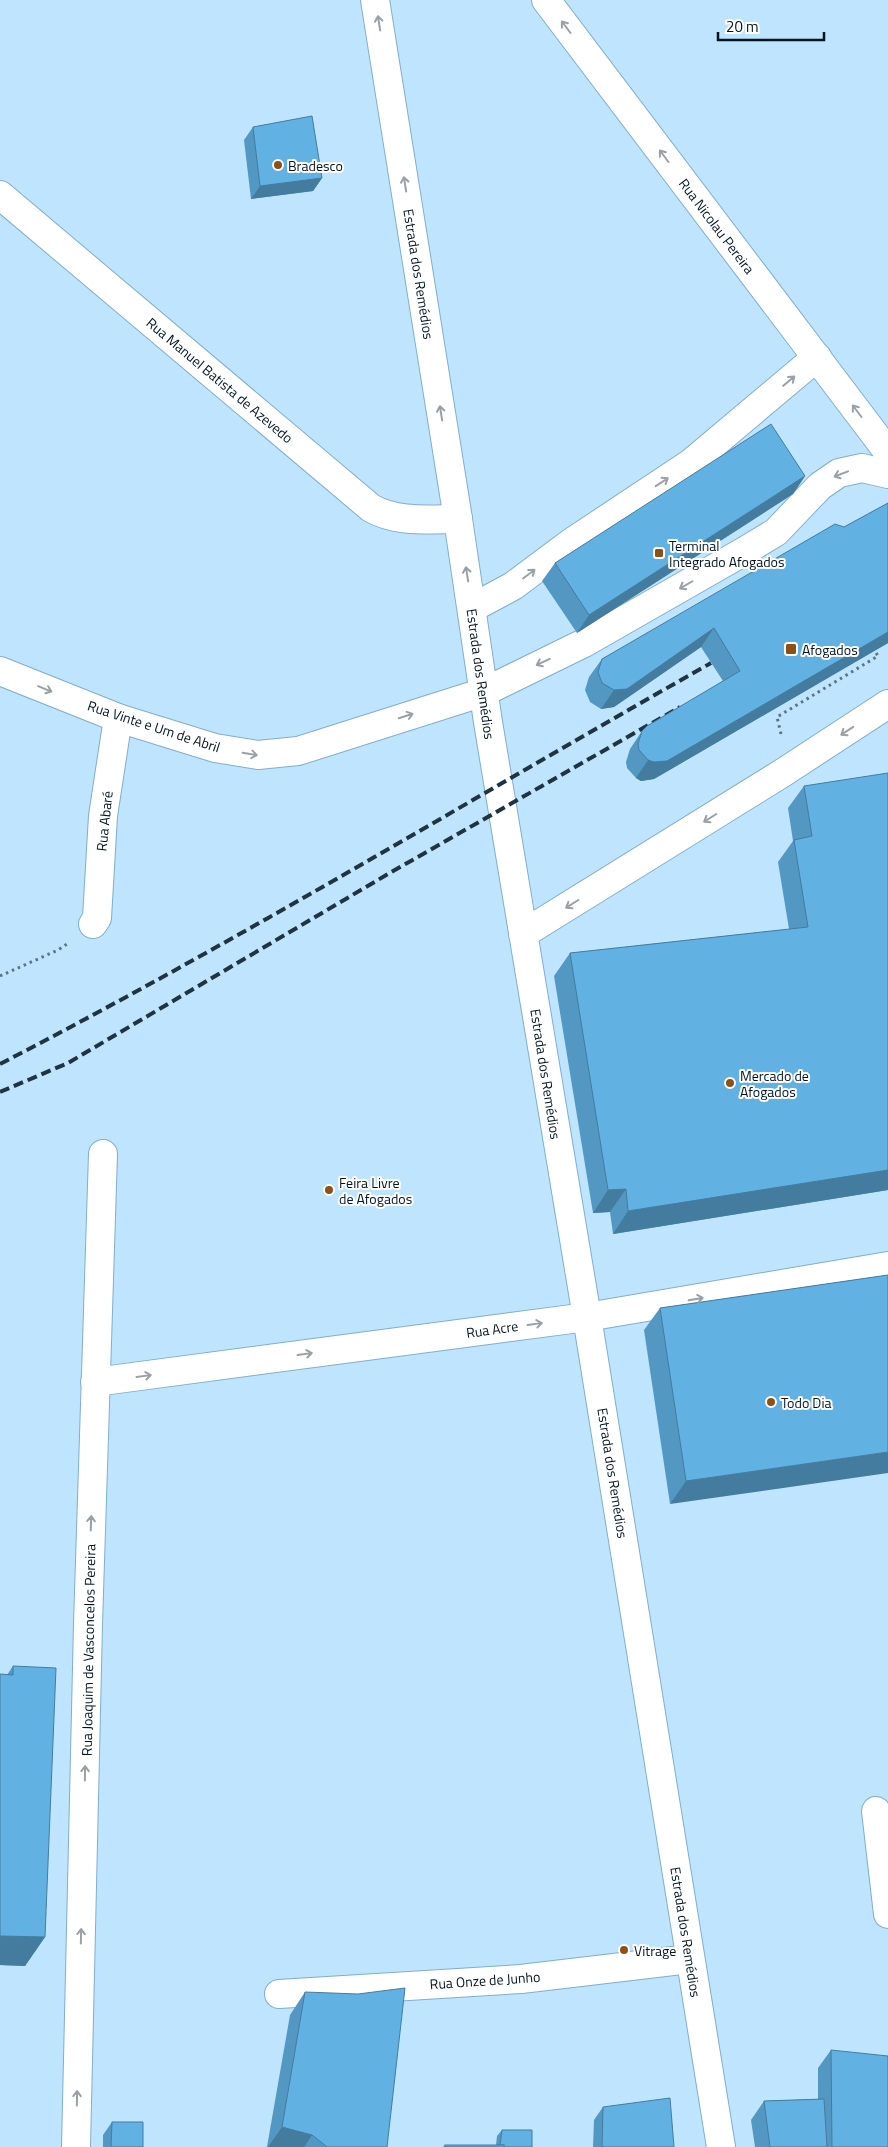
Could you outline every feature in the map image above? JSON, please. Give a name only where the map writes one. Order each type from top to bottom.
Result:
[{"type":"street","name":"Estrada dos Remédios","points":[[375,0],[484,692],[721,2147]]},
{"type":"street","name":"Rua Nicolau Pereira","points":[[546,0],[888,452]]},
{"type":"street","name":"Rua Manuel Batista de Azevedo","points":[[0,196],[371,508],[384,516],[458,519]]},
{"type":"street","points":[[472,608],[512,586],[572,542],[691,463],[817,357]]},
{"type":"street","points":[[737,425],[757,426],[765,431]]},
{"type":"street","name":"Rua Vinte e Um de Abril","points":[[0,670],[118,718],[215,748],[266,755],[298,751],[484,692],[584,643],[776,532],[820,486],[839,473],[862,468],[888,474]]},
{"type":"street","points":[[797,469],[800,486],[797,508]]},
{"type":"street","points":[[523,934],[784,772],[888,704]]},
{"type":"street","name":"Rua Abaré","points":[[93,924],[97,918],[103,816],[118,718]]},
{"type":"street","name":"Rua Joaquim de Vasconcelos Pereira","points":[[76,2147],[95,1382],[103,1154]]},
{"type":"street","name":"Rua Acre","points":[[95,1382],[587,1317],[888,1266]]},
{"type":"street","points":[[876,1812],[888,1914]]},
{"type":"street","name":"Rua Onze de Junho","points":[[279,1994],[521,1978],[690,1959]]},
{"type":"path","points":[[777,717],[878,656],[875,651]]},
{"type":"path","points":[[0,976],[58,950],[93,924]]},
{"type":"building","name":"Bradesco","points":[[312,116],[322,178],[260,186],[253,127]]},
{"type":"building","points":[[771,424],[805,476],[589,615],[555,563]]},
{"type":"building","name":"Afogados","points":[[888,503],[888,632],[667,761],[654,762],[648,760],[639,750],[638,744],[642,731],[647,726],[740,671],[714,628],[627,689],[614,690],[602,683],[598,672],[602,659],[835,524],[844,527]]},
{"type":"building","name":"Mercado de Afogados","points":[[888,773],[888,1170],[628,1211],[626,1189],[608,1190],[570,953],[808,927],[794,840],[812,836],[804,786]]},
{"type":"building","name":"Todo Dia","points":[[888,1275],[888,1452],[686,1481],[660,1308]]},
{"type":"building","points":[[13,1666],[56,1668],[45,1937],[0,1936],[0,1674],[13,1675]]},
{"type":"building","points":[[405,1988],[387,2147],[326,2147],[312,2135],[282,2127],[305,1992],[358,1994]]},
{"type":"building","points":[[831,2050],[888,2056],[888,2147],[832,2147]]},
{"type":"building","points":[[670,2098],[674,2147],[602,2147],[603,2107]]},
{"type":"building","points":[[824,2099],[827,2147],[770,2147],[764,2101]]},
{"type":"building","points":[[112,2122],[143,2122],[143,2147],[111,2147]]},
{"type":"building","points":[[502,2130],[532,2130],[532,2147],[504,2147],[504,2145],[500,2145]]},
{"type":"building","points":[[445,2145],[504,2145],[504,2147],[445,2147]]},
{"type":"railway","points":[[0,1064],[269,918],[711,663]]},
{"type":"railway","points":[[0,1092],[68,1063],[388,874],[680,707]]},
{"type":"place","name":"Bradesco","points":[[278,165]]},
{"type":"place","name":"Terminal Integrado Afogados","points":[[659,553]]},
{"type":"place","name":"Afogados","points":[[791,649]]},
{"type":"place","name":"Mercado de Afogados","points":[[730,1083]]},
{"type":"place","name":"Feira Livre de Afogados","points":[[329,1190]]},
{"type":"place","name":"Todo Dia","points":[[771,1402]]},
{"type":"place","name":"Vitrage","points":[[624,1950]]}]
